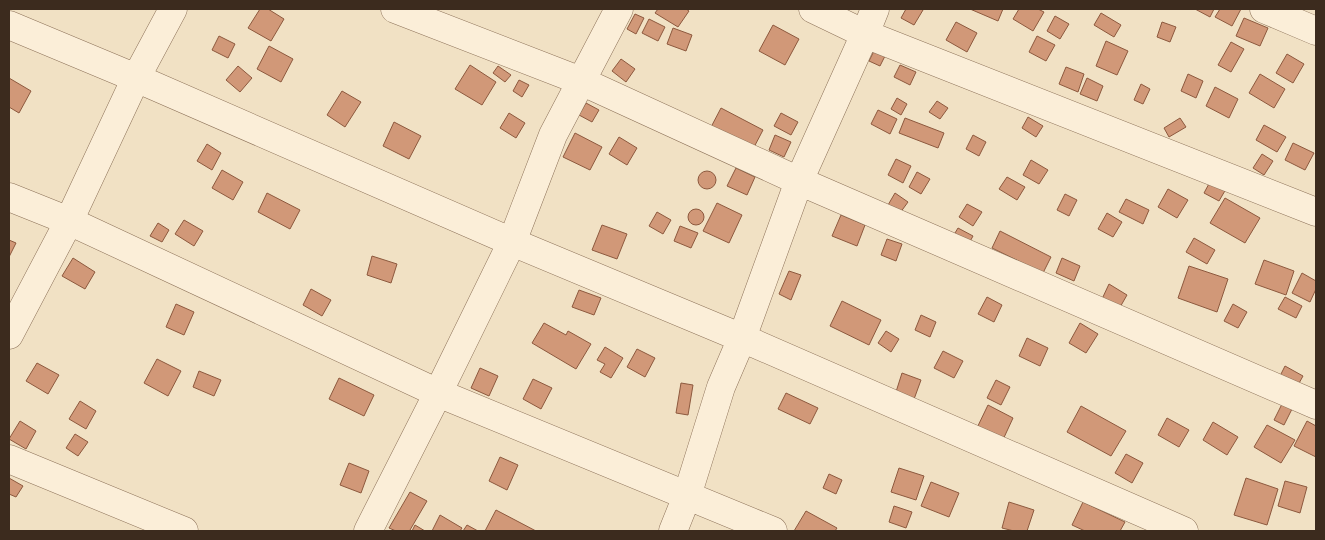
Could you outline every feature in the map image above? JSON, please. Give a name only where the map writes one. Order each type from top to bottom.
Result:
[{"type":"street","points":[[9,335],[69,221],[136,78],[174,9]]},
{"type":"street","points":[[395,9],[581,81],[799,181],[1316,405]]},
{"type":"street","points":[[368,531],[512,242],[553,135],[619,9]]},
{"type":"street","points":[[813,9],[866,34],[1316,212]]},
{"type":"street","points":[[673,531],[687,496],[721,387],[742,338],[799,181],[866,34],[875,9]]},
{"type":"street","points":[[1264,9],[1316,32]]},
{"type":"street","points":[[9,25],[136,78],[512,242],[742,338],[1184,531]]},
{"type":"street","points":[[9,197],[69,221],[438,393],[773,531]]},
{"type":"street","points":[[9,459],[184,531]]},
{"type":"building","points":[[260,9],[268,9],[284,19],[271,41],[248,28]]},
{"type":"building","points":[[658,9],[686,9],[689,11],[678,27],[655,13]]},
{"type":"building","points":[[906,9],[923,10],[914,25],[901,18]]},
{"type":"building","points":[[970,9],[1003,9],[998,21]]},
{"type":"building","points":[[1019,9],[1038,9],[1044,12],[1033,31],[1013,19]]},
{"type":"building","points":[[1195,9],[1214,9],[1210,17]]},
{"type":"building","points":[[1220,9],[1241,9],[1232,26],[1215,17]]},
{"type":"building","points":[[1101,13],[1121,25],[1114,37],[1094,25]]},
{"type":"building","points":[[635,14],[644,18],[636,34],[627,29]]},
{"type":"building","points":[[1055,16],[1069,24],[1060,39],[1047,31]]},
{"type":"building","points":[[1244,18],[1268,28],[1260,46],[1236,36]]},
{"type":"building","points":[[649,19],[665,27],[658,41],[642,33]]},
{"type":"building","points":[[956,22],[977,33],[967,52],[946,40]]},
{"type":"building","points":[[1162,22],[1176,27],[1170,42],[1157,37]]},
{"type":"building","points":[[773,25],[799,39],[785,65],[759,51]]},
{"type":"building","points":[[673,28],[692,35],[686,51],[667,44]]},
{"type":"building","points":[[219,36],[235,44],[228,58],[212,50]]},
{"type":"building","points":[[1037,36],[1055,45],[1046,61],[1029,52]]},
{"type":"building","points":[[1106,41],[1128,51],[1117,75],[1096,66]]},
{"type":"building","points":[[1231,42],[1244,49],[1231,72],[1218,65]]},
{"type":"building","points":[[269,46],[293,59],[281,82],[257,69]]},
{"type":"building","points":[[876,47],[887,52],[880,66],[869,61]]},
{"type":"building","points":[[1287,54],[1304,64],[1293,83],[1276,73]]},
{"type":"building","points":[[621,59],[635,69],[626,82],[612,71]]},
{"type":"building","points":[[470,65],[496,82],[482,105],[455,89]]},
{"type":"building","points":[[900,65],[916,72],[910,85],[894,77]]},
{"type":"building","points":[[238,66],[252,78],[240,92],[226,80]]},
{"type":"building","points":[[498,66],[511,75],[505,82],[493,73]]},
{"type":"building","points":[[1066,67],[1084,74],[1078,92],[1059,84]]},
{"type":"building","points":[[1188,74],[1203,81],[1196,98],[1181,91]]},
{"type":"building","points":[[1260,74],[1285,89],[1274,108],[1249,93]]},
{"type":"building","points":[[9,78],[31,91],[19,113],[9,107]]},
{"type":"building","points":[[1087,78],[1103,86],[1097,101],[1080,94]]},
{"type":"building","points":[[519,80],[529,85],[522,97],[513,91]]},
{"type":"building","points":[[1141,84],[1150,89],[1143,104],[1134,100]]},
{"type":"building","points":[[1215,87],[1238,99],[1229,118],[1206,106]]},
{"type":"building","points":[[342,91],[361,102],[345,127],[327,115]]},
{"type":"building","points":[[897,98],[907,104],[901,115],[891,109]]},
{"type":"building","points":[[937,101],[948,108],[940,119],[929,112]]},
{"type":"building","points":[[586,103],[599,110],[592,122],[579,115]]},
{"type":"building","points":[[721,108],[763,130],[752,151],[710,129]]},
{"type":"building","points":[[878,110],[897,119],[890,134],[871,124]]},
{"type":"building","points":[[509,113],[525,123],[516,138],[500,128]]},
{"type":"building","points":[[781,113],[798,122],[791,135],[774,126]]},
{"type":"building","points":[[1028,117],[1043,126],[1036,137],[1022,128]]},
{"type":"building","points":[[905,118],[944,133],[938,148],[899,133]]},
{"type":"building","points":[[1180,118],[1186,127],[1169,137],[1164,128]]},
{"type":"building","points":[[394,122],[421,136],[409,159],[383,146]]},
{"type":"building","points":[[1264,125],[1286,137],[1277,152],[1256,140]]},
{"type":"building","points":[[575,133],[602,147],[590,170],[563,157]]},
{"type":"building","points":[[775,135],[791,142],[784,157],[769,150]]},
{"type":"building","points":[[973,135],[986,142],[979,156],[966,149]]},
{"type":"building","points":[[619,137],[637,148],[627,165],[609,154]]},
{"type":"building","points":[[1293,143],[1314,153],[1305,170],[1285,160]]},
{"type":"building","points":[[207,144],[221,153],[212,170],[197,161]]},
{"type":"building","points":[[1262,154],[1273,161],[1264,175],[1253,168]]},
{"type":"building","points":[[896,159],[911,166],[903,183],[888,175]]},
{"type":"building","points":[[1031,160],[1048,170],[1039,184],[1023,175]]},
{"type":"building","points":[[736,168],[755,177],[747,195],[727,186]]},
{"type":"building","points":[[222,170],[243,182],[233,200],[212,188]]},
{"type":"building","points":[[707,171],[713,174],[716,180],[713,186],[707,189],[701,186],[698,180],[701,174]]},
{"type":"building","points":[[917,172],[930,179],[921,194],[909,187]]},
{"type":"building","points":[[1007,177],[1025,187],[1017,200],[999,189]]},
{"type":"building","points":[[1211,180],[1226,189],[1219,201],[1204,193]]},
{"type":"building","points":[[1168,189],[1188,200],[1177,218],[1158,207]]},
{"type":"building","points":[[267,193],[300,210],[290,229],[258,212]]},
{"type":"building","points":[[895,193],[908,202],[900,213],[888,205]]},
{"type":"building","points":[[1065,194],[1077,200],[1069,216],[1057,210]]},
{"type":"building","points":[[1225,198],[1260,218],[1245,243],[1210,223]]},
{"type":"building","points":[[1126,199],[1149,210],[1143,224],[1119,212]]},
{"type":"building","points":[[717,203],[742,215],[729,243],[703,231]]},
{"type":"building","points":[[967,204],[982,212],[973,226],[959,217]]},
{"type":"building","points":[[696,209],[702,211],[704,217],[702,223],[696,225],[690,223],[688,217],[690,211]]},
{"type":"building","points":[[657,212],[671,220],[663,234],[649,226]]},
{"type":"building","points":[[1107,213],[1122,222],[1113,237],[1098,229]]},
{"type":"building","points":[[841,215],[865,225],[857,246],[832,236]]},
{"type":"building","points":[[184,220],[203,231],[194,246],[175,234]]},
{"type":"building","points":[[158,223],[169,230],[162,242],[150,236]]},
{"type":"building","points":[[602,225],[627,234],[617,259],[592,250]]},
{"type":"building","points":[[680,226],[698,233],[691,248],[674,241]]},
{"type":"building","points":[[958,228],[973,236],[967,247],[952,238]]},
{"type":"building","points":[[1000,231],[1051,257],[1043,273],[992,248]]},
{"type":"building","points":[[1194,238],[1215,250],[1207,264],[1186,252]]},
{"type":"building","points":[[887,239],[902,244],[896,261],[881,255]]},
{"type":"building","points":[[9,240],[16,243],[9,257]]},
{"type":"building","points":[[372,256],[397,264],[391,283],[367,275]]},
{"type":"building","points":[[73,258],[95,272],[85,289],[62,276]]},
{"type":"building","points":[[1062,258],[1080,266],[1074,281],[1056,273]]},
{"type":"building","points":[[1264,260],[1294,271],[1286,295],[1255,284]]},
{"type":"building","points":[[1189,266],[1228,279],[1217,312],[1178,298]]},
{"type":"building","points":[[789,271],[801,275],[791,300],[779,294]]},
{"type":"building","points":[[1302,273],[1316,281],[1316,289],[1310,302],[1292,293]]},
{"type":"building","points":[[1109,284],[1127,295],[1119,309],[1102,299]]},
{"type":"building","points":[[311,289],[331,300],[322,316],[303,305]]},
{"type":"building","points":[[579,290],[601,298],[594,315],[572,307]]},
{"type":"building","points":[[987,297],[1002,305],[994,322],[978,314]]},
{"type":"building","points":[[1285,297],[1302,306],[1296,318],[1278,309]]},
{"type":"building","points":[[842,301],[881,320],[869,345],[830,326]]},
{"type":"building","points":[[176,304],[194,312],[184,335],[166,327]]},
{"type":"building","points":[[1233,304],[1247,312],[1238,328],[1224,321]]},
{"type":"building","points":[[921,315],[936,322],[930,337],[915,330]]},
{"type":"building","points":[[544,323],[566,335],[568,331],[591,344],[576,369],[532,343]]},
{"type":"building","points":[[1080,323],[1098,334],[1086,353],[1069,343]]},
{"type":"building","points":[[886,331],[899,339],[891,352],[878,343]]},
{"type":"building","points":[[1027,338],[1048,348],[1040,366],[1019,356]]},
{"type":"building","points":[[605,347],[623,358],[611,378],[600,372],[605,364],[597,360]]},
{"type":"building","points":[[637,349],[655,358],[645,377],[627,367]]},
{"type":"building","points":[[943,351],[963,361],[954,378],[934,368]]},
{"type":"building","points":[[157,359],[181,371],[168,396],[144,383]]},
{"type":"building","points":[[37,363],[59,375],[48,394],[26,381]]},
{"type":"building","points":[[1285,366],[1303,376],[1298,385],[1280,376]]},
{"type":"building","points":[[480,368],[498,376],[489,396],[471,388]]},
{"type":"building","points":[[199,371],[221,380],[214,396],[193,387]]},
{"type":"building","points":[[902,373],[921,380],[913,402],[895,395]]},
{"type":"building","points":[[339,378],[374,395],[364,416],[329,399]]},
{"type":"building","points":[[533,379],[552,388],[541,409],[523,399]]},
{"type":"building","points":[[996,380],[1010,387],[1001,405],[987,398]]},
{"type":"building","points":[[681,383],[693,385],[688,415],[676,413]]},
{"type":"building","points":[[786,393],[818,408],[810,424],[778,409]]},
{"type":"building","points":[[80,401],[96,411],[86,429],[69,419]]},
{"type":"building","points":[[1282,404],[1292,409],[1284,425],[1274,420]]},
{"type":"building","points":[[988,405],[1013,418],[1001,444],[975,432]]},
{"type":"building","points":[[1081,406],[1126,431],[1111,456],[1067,432]]},
{"type":"building","points":[[1167,418],[1189,430],[1179,447],[1158,435]]},
{"type":"building","points":[[20,421],[36,431],[26,449],[9,439]]},
{"type":"building","points":[[1307,421],[1316,426],[1316,457],[1294,446]]},
{"type":"building","points":[[1213,422],[1238,437],[1227,455],[1203,440]]},
{"type":"building","points":[[1267,425],[1295,440],[1281,463],[1254,447]]},
{"type":"building","points":[[75,434],[88,442],[78,456],[66,448]]},
{"type":"building","points":[[1126,454],[1143,463],[1132,483],[1115,473]]},
{"type":"building","points":[[500,457],[518,465],[507,490],[489,481]]},
{"type":"building","points":[[349,463],[369,471],[361,493],[340,485]]},
{"type":"building","points":[[899,468],[924,476],[916,500],[891,492]]},
{"type":"building","points":[[829,474],[842,480],[836,494],[823,488]]},
{"type":"building","points":[[9,478],[23,486],[16,497],[9,494]]},
{"type":"building","points":[[1246,478],[1278,489],[1267,525],[1234,515]]},
{"type":"building","points":[[1285,481],[1307,487],[1300,513],[1278,506]]},
{"type":"building","points":[[931,482],[959,493],[949,517],[921,506]]},
{"type":"building","points":[[410,492],[427,501],[410,530],[412,531],[396,531],[389,528]]},
{"type":"building","points":[[1009,502],[1034,510],[1027,531],[1014,531],[1002,528]]},
{"type":"building","points":[[1083,502],[1125,522],[1120,531],[1085,531],[1072,525]]},
{"type":"building","points":[[894,506],[912,512],[906,528],[889,522]]},
{"type":"building","points":[[496,510],[536,531],[485,531]]},
{"type":"building","points":[[806,511],[837,528],[835,531],[794,531]]},
{"type":"building","points":[[440,515],[462,528],[460,531],[432,531]]},
{"type":"building","points":[[415,525],[425,531],[412,531]]},
{"type":"building","points":[[467,525],[478,531],[463,531]]}]
